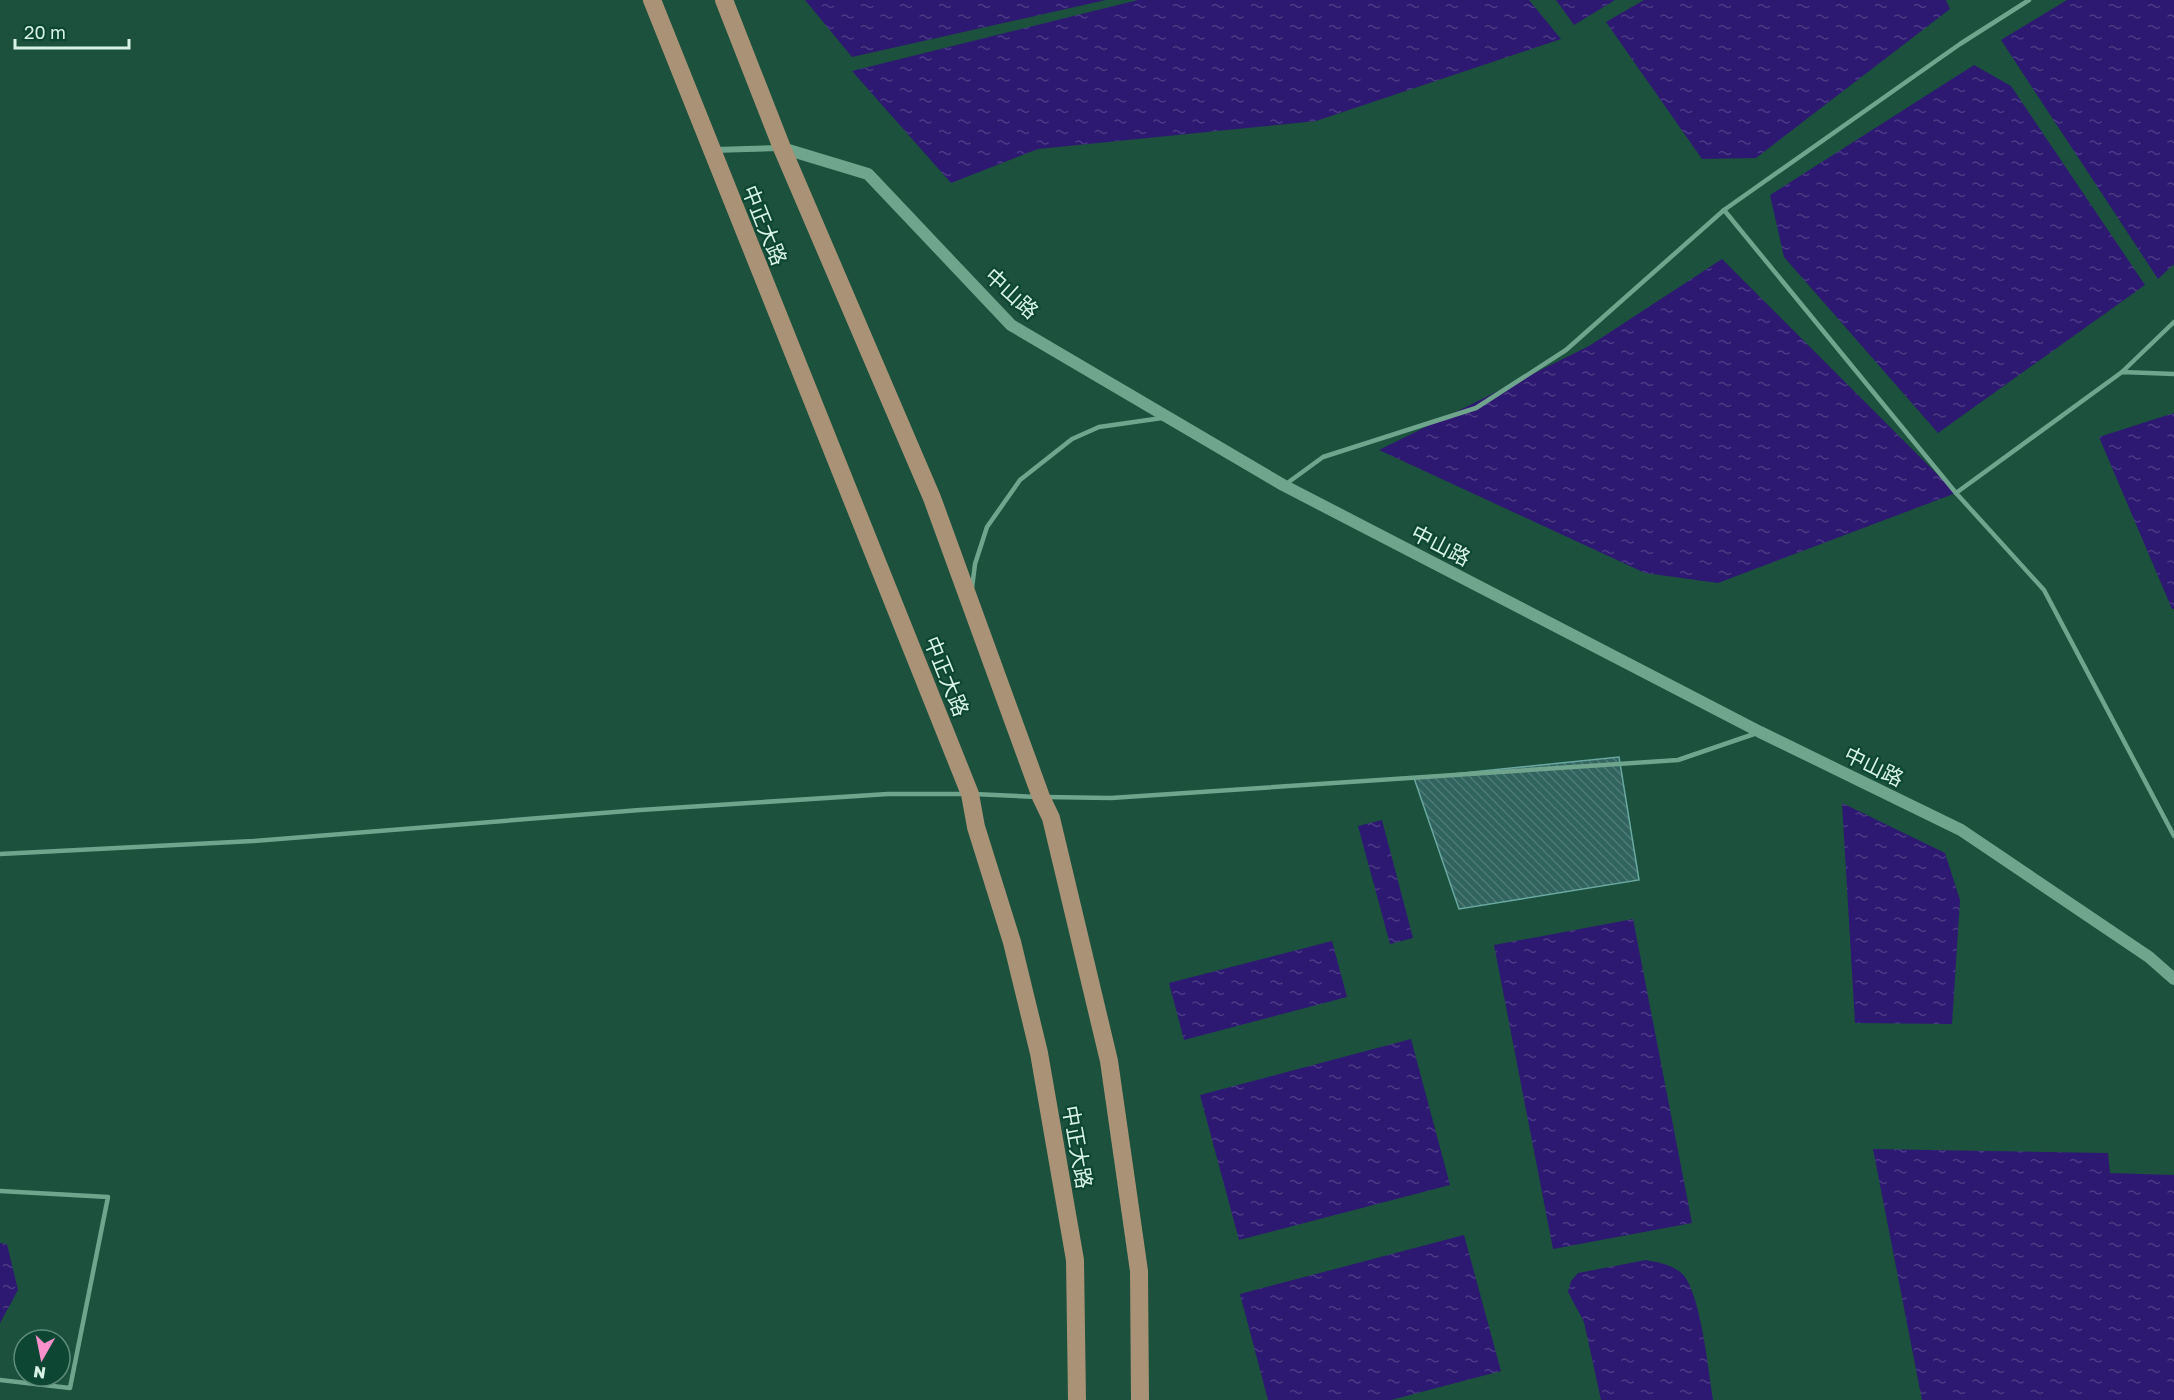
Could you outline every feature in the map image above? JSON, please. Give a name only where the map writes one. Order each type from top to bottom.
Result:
[{"type":"main road","name":"中正大路","points":[[652,0],[970,794],[976,827],[1012,942],[1039,1053],[1075,1260],[1077,1400]]},
{"type":"main road","name":"中正大路","points":[[724,0],[782,148],[932,498],[1041,797],[1051,818],[1109,1061],[1139,1272],[1140,1400]]},
{"type":"street","name":"中山路","points":[[711,151],[782,148],[868,174],[1011,325],[1283,485],[1760,732],[1961,830],[2149,957],[2174,979]]},
{"type":"lane","points":[[1283,485],[1323,457],[1476,408],[1566,350],[1724,210],[1960,44],[2029,0]]},
{"type":"lane","points":[[1724,210],[1956,493],[2044,590],[2174,836]]},
{"type":"lane","points":[[1956,493],[2122,372],[2174,322]]},
{"type":"lane","points":[[2122,372],[2174,374]]},
{"type":"lane","points":[[970,605],[975,564],[987,527],[1020,480],[1072,439],[1099,427],[1169,417]]},
{"type":"lane","points":[[0,854],[253,841],[640,810],[888,794],[1112,798],[1678,760],[1760,732]]},
{"type":"lane","points":[[0,1191],[108,1197],[70,1388],[0,1380]]},
{"type":"water","points":[[805,0],[1106,0],[852,57]]},
{"type":"water","points":[[1138,0],[1529,0],[1561,39],[1316,121],[1038,149],[951,183],[852,71]]},
{"type":"water","points":[[1556,0],[1615,0],[1574,25]]},
{"type":"water","points":[[1644,0],[1946,0],[1950,9],[1756,158],[1702,159],[1606,22]]},
{"type":"water","points":[[2067,0],[2174,0],[2174,264],[2158,279],[2001,40]]},
{"type":"water","points":[[1974,65],[2011,86],[2145,285],[1938,433],[1784,257],[1770,195]]},
{"type":"water","points":[[1722,259],[1956,493],[1718,583],[1645,573],[1379,450],[1589,346]]},
{"type":"water","points":[[2174,413],[2174,609],[2172,609],[2099,437]]},
{"type":"water","points":[[1842,803],[1945,853],[1960,900],[1952,1024],[1855,1023]]},
{"type":"water","points":[[1382,820],[1413,938],[1390,944],[1358,826]]},
{"type":"water","points":[[1633,919],[1692,1223],[1553,1249],[1494,945]]},
{"type":"water","points":[[1332,941],[1347,997],[1184,1040],[1169,983]]},
{"type":"water","points":[[1411,1039],[1450,1185],[1239,1240],[1200,1095]]},
{"type":"water","points":[[1873,1149],[2108,1153],[2110,1173],[2174,1175],[2174,1400],[1922,1400]]},
{"type":"water","points":[[1464,1235],[1501,1371],[1391,1400],[1268,1400],[1240,1294]]},
{"type":"water","points":[[0,1243],[7,1244],[18,1290],[0,1323]]},
{"type":"water","points":[[1646,1260],[1674,1268],[1687,1280],[1697,1306],[1713,1400],[1601,1400],[1584,1322],[1568,1292],[1571,1281],[1578,1273]]},
{"type":"building","points":[[1619,757],[1639,880],[1459,909],[1414,778]]}]
